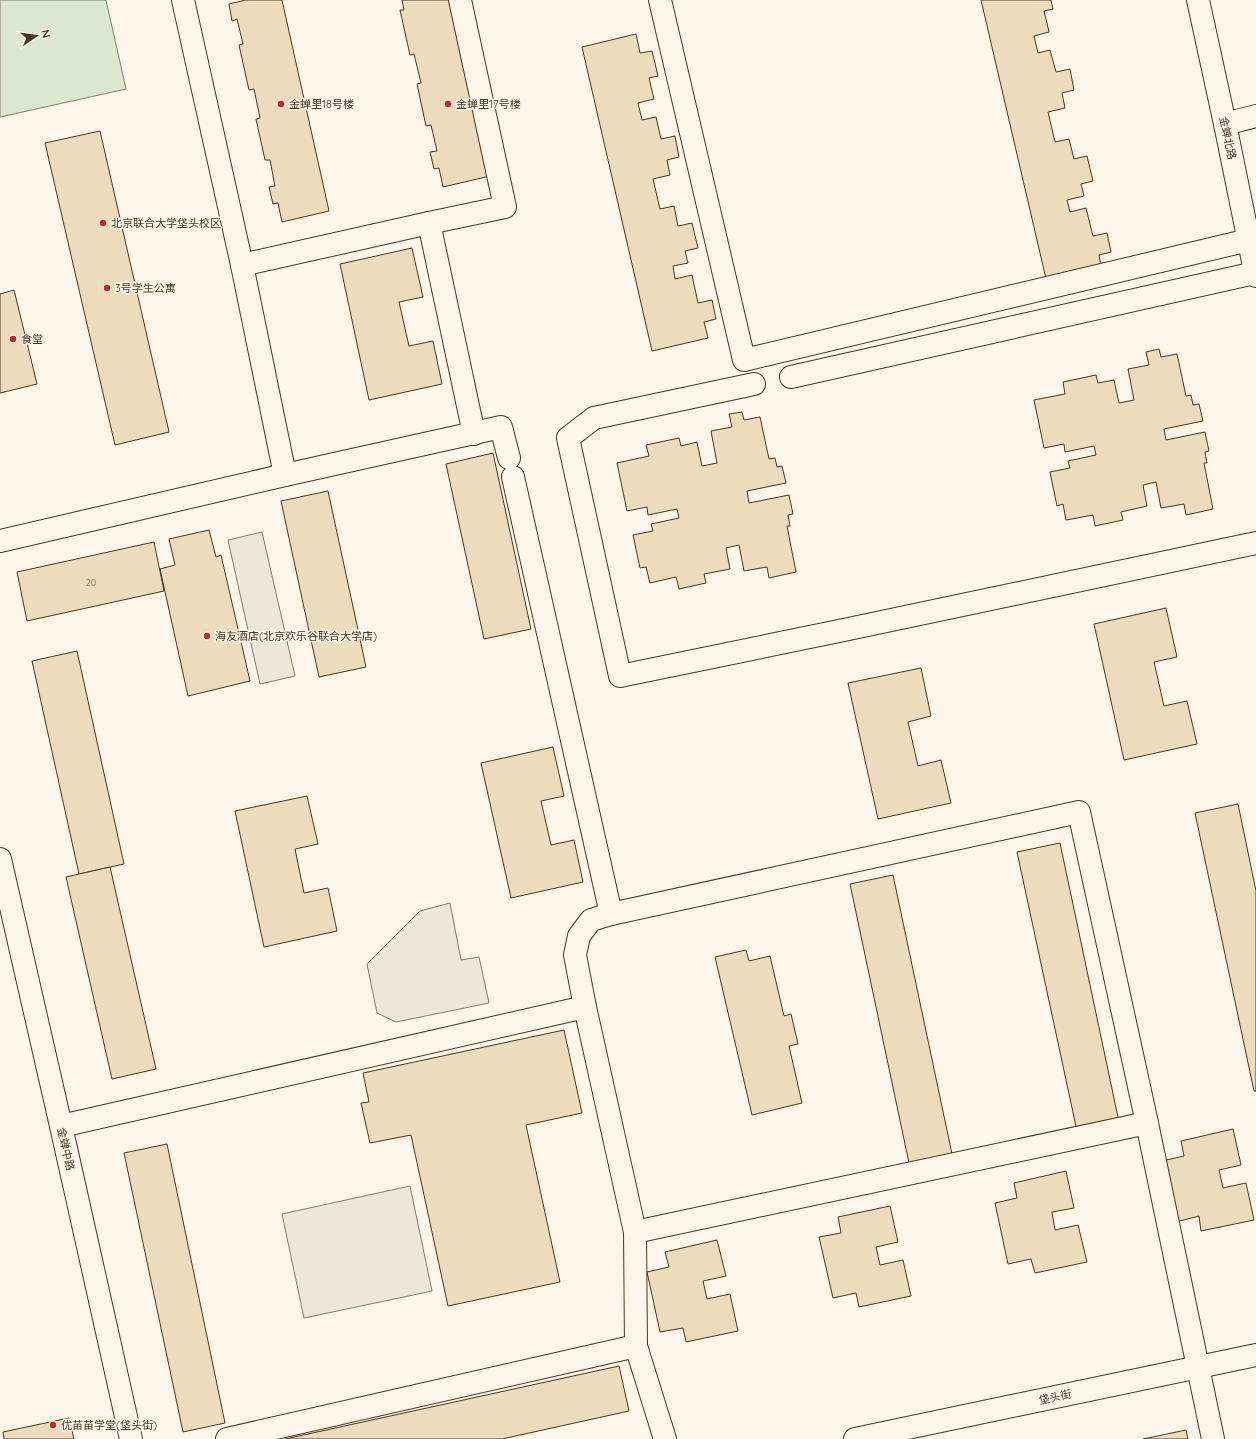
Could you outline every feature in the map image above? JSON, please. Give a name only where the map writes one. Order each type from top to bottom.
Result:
[{"type":"street","points":[[183,0],[242,265],[285,474]]},
{"type":"street","points":[[242,265],[505,207],[460,0]]},
{"type":"street","points":[[660,0],[744,360],[1249,240]]},
{"type":"street","name":"金蝉北路","points":[[1198,0],[1256,274]]},
{"type":"street","points":[[1225,124],[1256,116]]},
{"type":"street","points":[[429,223],[474,434]]},
{"type":"street","points":[[791,377],[1256,274]]},
{"type":"street","points":[[754,384],[594,418],[568,438],[620,676],[846,630],[1256,542]]},
{"type":"street","points":[[0,541],[285,474],[502,427],[612,914]]},
{"type":"street","points":[[665,1439],[636,1346],[635,1232],[585,1007],[575,955],[579,936],[591,920],[612,914],[1079,812],[1147,1122],[1213,1439]]},
{"type":"street","name":"金蝉中路","points":[[0,859],[131,1439]]},
{"type":"street","points":[[61,1126],[585,1007]]},
{"type":"street","points":[[635,1232],[1147,1122]]},
{"type":"street","points":[[227,1439],[636,1346]]},
{"type":"street","name":"垡头街","points":[[855,1439],[1256,1355]]},
{"type":"green space","points":[[0,0],[106,0],[126,89],[0,117]]},
{"type":"shaded area","points":[[262,532],[295,676],[260,684],[228,540]]},
{"type":"shaded area","points":[[450,903],[461,960],[479,957],[489,1003],[396,1022],[377,1013],[367,964],[420,911]]},
{"type":"shaded area","points":[[410,1186],[432,1291],[304,1318],[282,1214]]},
{"type":"building","name":"金蝉里18号楼","points":[[246,0],[282,0],[329,211],[282,222],[278,203],[273,204],[269,187],[275,186],[270,160],[265,160],[256,119],[260,118],[254,89],[249,90],[239,45],[243,44],[237,19],[232,21],[229,4]]},
{"type":"building","name":"金蝉里17号楼","points":[[402,0],[451,0],[490,176],[443,187],[439,168],[434,169],[430,152],[437,151],[431,125],[426,126],[417,84],[421,83],[414,54],[410,55],[400,10],[404,10]]},
{"type":"building","points":[[981,0],[1051,0],[1053,9],[1044,11],[1049,32],[1034,36],[1038,53],[1050,50],[1056,72],[1070,69],[1074,90],[1062,93],[1065,108],[1048,112],[1055,142],[1069,139],[1074,159],[1087,156],[1093,181],[1081,184],[1084,196],[1067,200],[1070,212],[1086,208],[1093,236],[1107,233],[1111,252],[1099,255],[1102,271],[1047,283]]},
{"type":"building","points":[[636,34],[640,53],[652,51],[658,76],[649,78],[654,99],[638,103],[642,120],[656,117],[661,139],[675,136],[679,157],[667,160],[670,175],[653,179],[660,209],[674,206],[678,226],[692,223],[698,248],[685,251],[688,263],[673,266],[675,279],[692,275],[698,303],[712,300],[716,319],[704,322],[708,338],[652,351],[582,47]]},
{"type":"building","name":"3号学生公寓","points":[[100,131],[169,432],[115,445],[45,143]]},
{"type":"building","points":[[412,248],[423,297],[399,302],[409,346],[433,341],[442,384],[369,400],[340,264]]},
{"type":"building","name":"食堂","points":[[14,290],[37,384],[0,393],[0,294]]},
{"type":"building","points":[[1159,349],[1161,357],[1177,354],[1186,396],[1191,395],[1193,405],[1199,404],[1203,421],[1164,429],[1166,440],[1205,432],[1209,451],[1205,452],[1207,463],[1204,463],[1213,509],[1186,515],[1184,504],[1161,508],[1156,482],[1143,485],[1147,506],[1121,512],[1123,520],[1095,526],[1093,515],[1066,520],[1063,504],[1057,506],[1050,472],[1070,468],[1068,461],[1096,455],[1094,446],[1065,452],[1064,444],[1044,448],[1034,400],[1065,394],[1063,382],[1096,375],[1098,383],[1114,380],[1119,403],[1134,400],[1128,369],[1149,365],[1146,352]]},
{"type":"building","points":[[742,412],[744,420],[760,417],[769,459],[775,458],[777,467],[782,466],[786,483],[747,491],[749,503],[789,495],[793,514],[788,515],[790,526],[787,526],[796,572],[769,578],[767,567],[744,571],[739,545],[726,548],[730,569],[704,574],[706,583],[679,589],[676,577],[650,583],[646,567],[640,568],[633,535],[653,531],[651,524],[679,518],[677,509],[648,515],[647,507],[627,511],[617,463],[649,456],[646,445],[679,438],[681,446],[697,442],[702,466],[717,463],[711,431],[732,427],[729,414]]},
{"type":"building","points":[[493,453],[531,629],[484,639],[446,464]]},
{"type":"building","points":[[328,491],[366,667],[319,677],[281,501]]},
{"type":"building","name":"海友酒店(北京欢乐谷联合大学店)","points":[[209,530],[216,557],[221,555],[250,681],[188,696],[160,569],[175,565],[169,539]]},
{"type":"building","points":[[154,542],[164,591],[27,621],[17,572]]},
{"type":"building","points":[[1166,608],[1177,657],[1154,662],[1164,706],[1187,701],[1197,744],[1124,760],[1094,624]]},
{"type":"building","points":[[77,651],[124,864],[79,874],[32,661]]},
{"type":"building","points":[[921,668],[931,716],[908,722],[918,766],[941,760],[951,803],[878,819],[848,683]]},
{"type":"building","points":[[553,747],[564,796],[541,801],[551,845],[574,840],[583,882],[511,898],[481,763]]},
{"type":"building","points":[[307,796],[318,844],[295,849],[304,893],[328,888],[337,931],[264,947],[235,811]]},
{"type":"building","points":[[1238,804],[1256,891],[1256,1091],[1254,1091],[1195,813]]},
{"type":"building","points":[[1060,843],[1119,1122],[1077,1131],[1017,852]]},
{"type":"building","points":[[110,867],[156,1069],[112,1079],[66,877]]},
{"type":"building","points":[[893,875],[952,1154],[909,1163],[850,884]]},
{"type":"building","points":[[746,950],[749,961],[770,956],[784,1016],[791,1014],[798,1044],[789,1046],[802,1103],[752,1115],[715,957]]},
{"type":"building","points":[[564,1030],[582,1113],[526,1125],[560,1282],[448,1306],[411,1135],[370,1143],[361,1103],[369,1102],[363,1073]]},
{"type":"building","points":[[1233,1129],[1241,1165],[1219,1170],[1223,1188],[1246,1183],[1254,1220],[1201,1231],[1199,1216],[1176,1222],[1162,1161],[1184,1156],[1181,1141]]},
{"type":"building","points":[[167,1144],[225,1423],[183,1432],[124,1153]]},
{"type":"building","points":[[1066,1171],[1074,1208],[1052,1212],[1055,1230],[1078,1225],[1087,1262],[1035,1273],[1031,1259],[1008,1264],[995,1203],[1017,1198],[1014,1183]]},
{"type":"building","points":[[890,1206],[898,1242],[876,1247],[880,1265],[903,1260],[911,1296],[859,1307],[856,1293],[833,1298],[819,1237],[841,1233],[838,1217]]},
{"type":"building","points":[[717,1240],[726,1276],[703,1281],[707,1299],[730,1294],[738,1331],[686,1342],[683,1328],[660,1332],[647,1272],[669,1267],[665,1252]]},
{"type":"building","points":[[619,1366],[629,1411],[502,1439],[285,1439]]},
{"type":"building","name":"优苗苗学堂(垡头街)","points":[[69,1418],[74,1439],[4,1439],[3,1432]]},
{"type":"building","points":[[1186,1430],[1188,1439],[1143,1439]]},
{"type":"place","name":"金蝉里18号楼","points":[[281,104]]},
{"type":"place","name":"金蝉里17号楼","points":[[448,104]]},
{"type":"place","name":"北京联合大学垡头校区","points":[[103,223]]},
{"type":"place","name":"3号学生公寓","points":[[107,288]]},
{"type":"place","name":"食堂","points":[[13,339]]},
{"type":"place","name":"海友酒店(北京欢乐谷联合大学店)","points":[[207,636]]},
{"type":"place","name":"优苗苗学堂(垡头街)","points":[[53,1425]]}]
